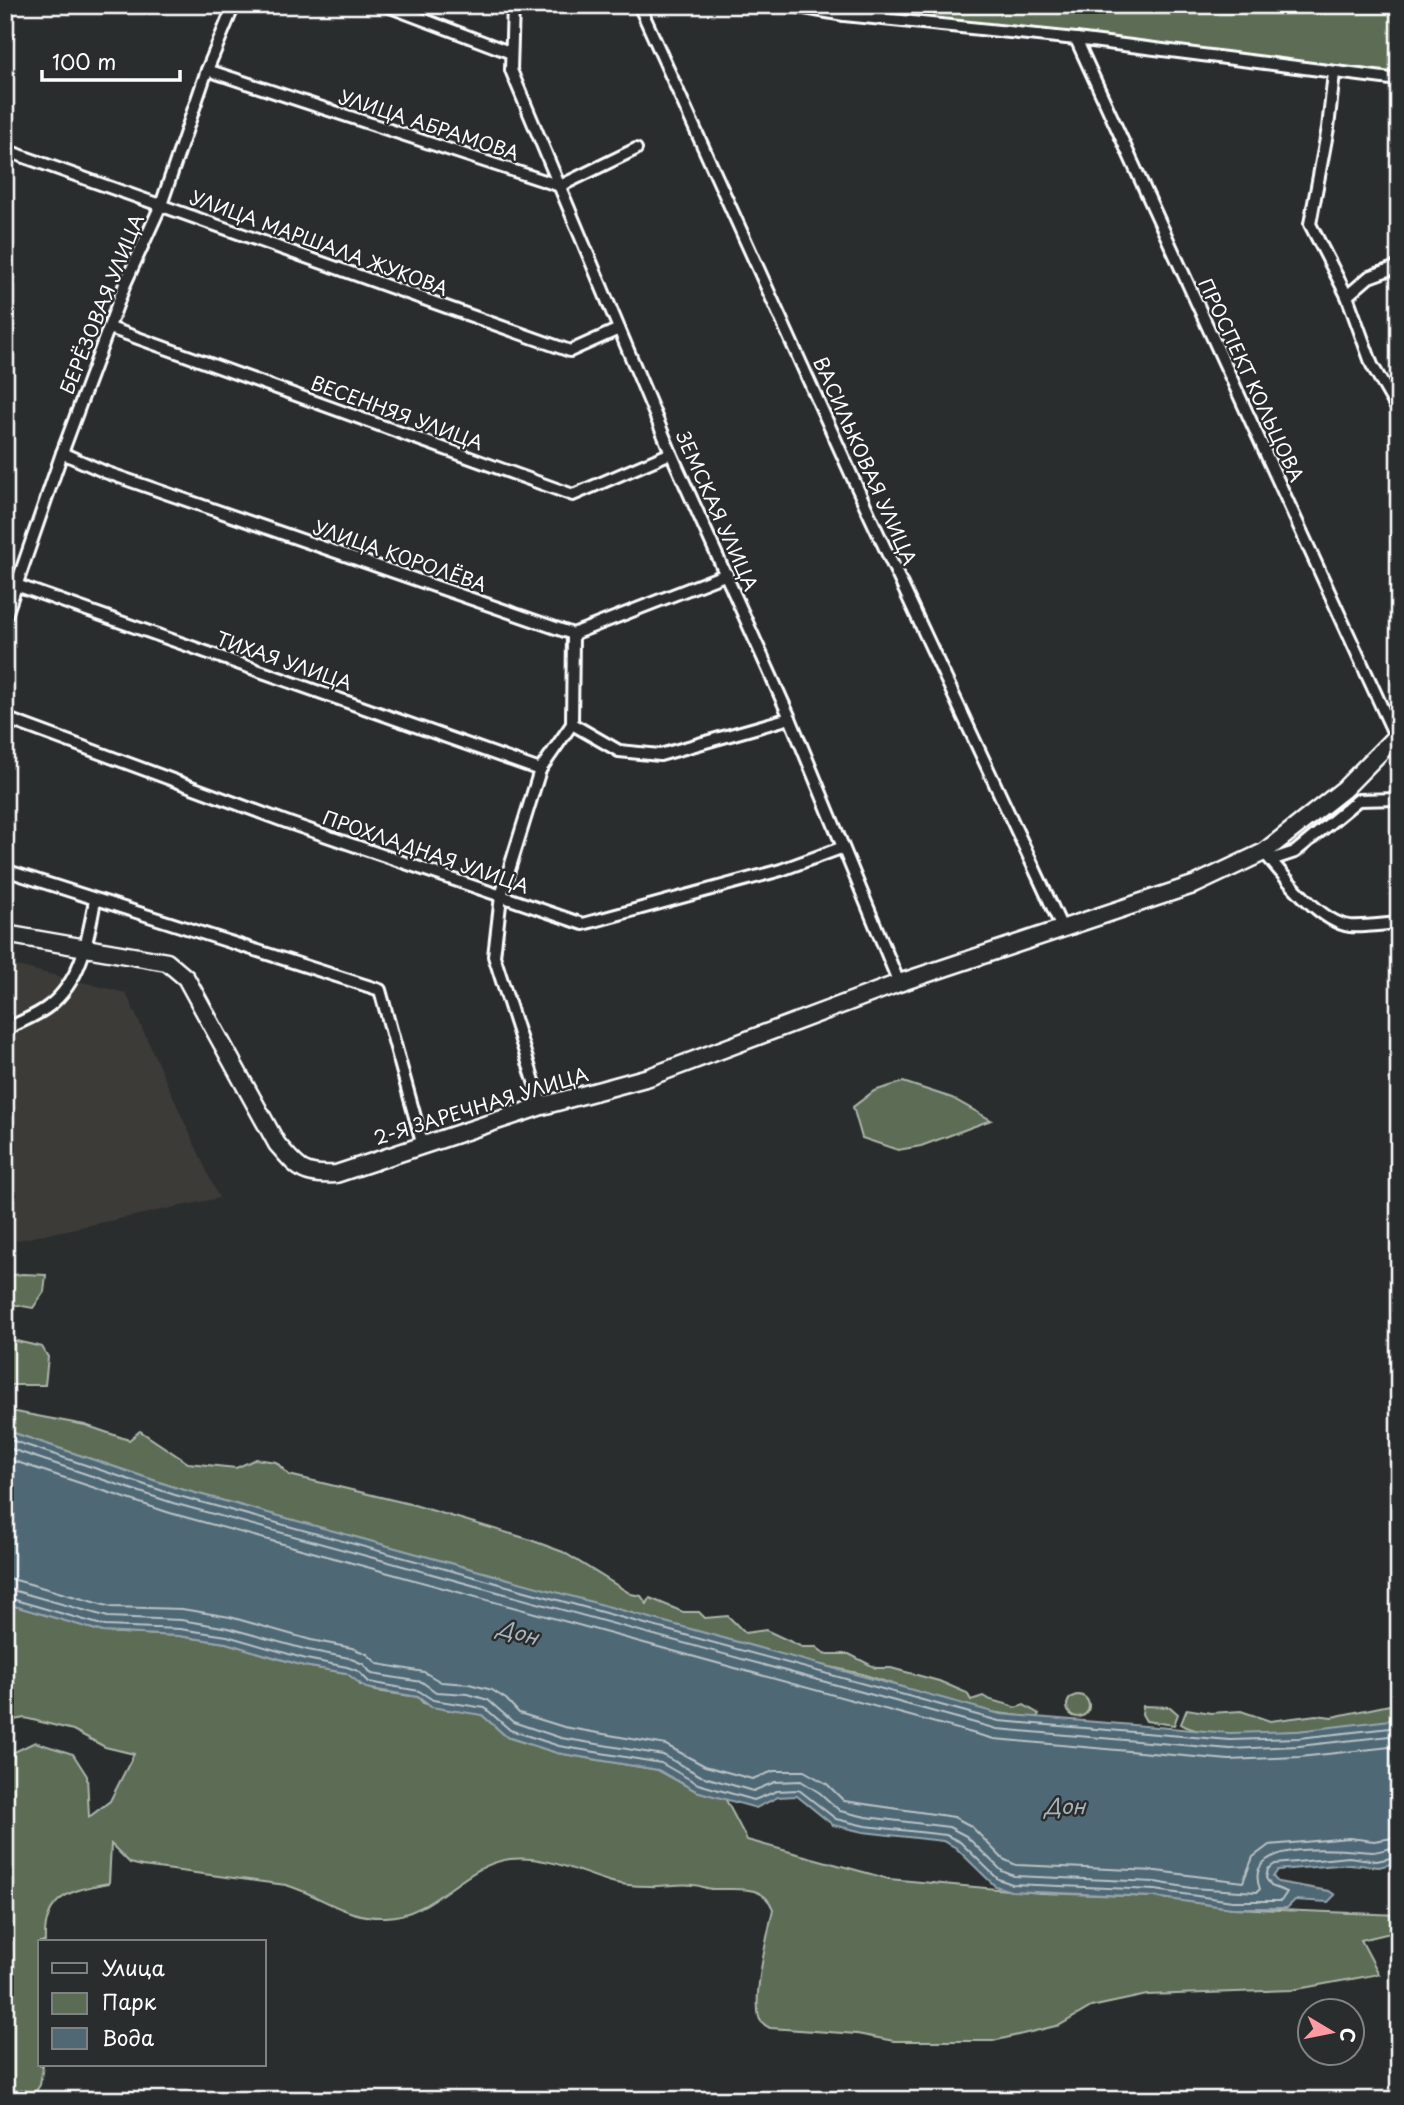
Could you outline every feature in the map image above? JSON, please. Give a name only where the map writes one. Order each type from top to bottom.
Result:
[{"type":"street","name":"БЕРЁЗОВАЯ УЛИЦА","points":[[5,618],[62,453],[125,284],[161,205],[207,70],[234,5]]},
{"type":"street","points":[[385,5],[509,52]]},
{"type":"street","name":"ЗЕМСКАЯ УЛИЦА","points":[[513,5],[509,52],[511,71],[671,453],[790,718],[841,848],[900,983]]},
{"type":"street","name":"ВАСИЛЬКОВАЯ УЛИЦА","points":[[639,5],[870,516],[1063,930]]},
{"type":"street","points":[[788,5],[1076,38],[1399,80]]},
{"type":"street","name":"ПРОСПЕКТ КОЛЬЦОВА","points":[[1076,38],[1397,735]]},
{"type":"street","name":"УЛИЦА АБРАМОВА","points":[[207,70],[560,186]]},
{"type":"street","points":[[1334,73],[1328,128],[1310,224],[1347,296],[1372,365],[1399,412]]},
{"type":"street","points":[[560,186],[636,149]]},
{"type":"street","name":"УЛИЦА МАРШАЛА ЖУКОВА","points":[[5,150],[570,351],[619,329]]},
{"type":"street","points":[[1347,296],[1369,277],[1399,266]]},
{"type":"street","name":"ВЕСЕННЯЯ УЛИЦА","points":[[110,328],[573,495],[671,453]]},
{"type":"street","name":"УЛИЦА КОРОЛЁВА","points":[[62,453],[105,472],[573,634]]},
{"type":"street","points":[[542,1106],[495,956],[501,896],[540,770],[572,724],[573,634],[727,574]]},
{"type":"street","name":"ТИХАЯ УЛИЦА","points":[[16,585],[540,770]]},
{"type":"street","name":"ПРОХЛАДНАЯ УЛИЦА","points":[[5,718],[289,823],[583,924],[781,870],[841,848]]},
{"type":"street","points":[[572,724],[619,751],[660,755],[790,718]]},
{"type":"street","name":"2-Я ЗАРЕЧНАЯ УЛИЦА","points":[[5,934],[167,962],[186,978],[277,1144],[293,1163],[311,1175],[336,1174],[542,1106],[649,1077],[900,983],[1063,930],[1268,856],[1344,789],[1397,735]]},
{"type":"street","points":[[1399,799],[1358,800],[1294,852],[1268,856],[1291,885],[1324,913],[1347,926],[1399,923]]},
{"type":"street","points":[[5,870],[380,990],[423,1146]]},
{"type":"street","points":[[5,1030],[50,1005],[76,973],[86,949],[95,900]]},
{"type":"shaded area","points":[[5,963],[126,993],[219,1198],[14,1241],[5,1239]]},
{"type":"green space","points":[[850,5],[1399,5],[1399,74],[1071,32],[941,20]]},
{"type":"green space","points":[[903,1082],[952,1098],[991,1120],[921,1146],[898,1150],[862,1138],[853,1107],[874,1091]]},
{"type":"green space","points":[[46,1275],[44,1292],[33,1308],[5,1303],[5,1276]]},
{"type":"green space","points":[[16,1341],[42,1347],[48,1357],[45,1385],[5,1385],[5,1342]]},
{"type":"green space","points":[[5,1410],[85,1425],[129,1440],[140,1431],[188,1463],[236,1468],[256,1459],[276,1462],[289,1475],[414,1505],[563,1552],[631,1594],[641,1596],[647,1604],[650,1598],[683,1612],[699,1612],[705,1618],[728,1616],[745,1633],[766,1630],[802,1647],[816,1647],[825,1654],[849,1654],[876,1668],[891,1668],[939,1681],[967,1693],[971,1700],[983,1696],[1015,1708],[1024,1705],[1039,1714],[1036,1718],[969,1709],[862,1674],[808,1662],[177,1488],[5,1430]]},
{"type":"green space","points":[[5,1603],[103,1632],[179,1636],[226,1643],[304,1666],[346,1673],[354,1677],[360,1685],[376,1691],[418,1697],[423,1703],[447,1710],[466,1710],[482,1715],[507,1737],[557,1753],[658,1770],[696,1791],[725,1798],[747,1840],[889,1879],[1040,1893],[1155,1897],[1232,1908],[1399,1915],[1399,1931],[1361,1940],[1379,1974],[1292,1990],[1147,1995],[1091,2007],[1060,2025],[993,2041],[894,2041],[857,2034],[770,2028],[762,2023],[759,2017],[758,1994],[773,1909],[763,1895],[756,1892],[688,1885],[623,1884],[548,1862],[523,1858],[493,1863],[478,1870],[419,1908],[403,1914],[371,1917],[346,1911],[286,1885],[130,1863],[111,1844],[109,1883],[83,1889],[62,1898],[49,1914],[45,1940],[38,1940],[38,2066],[43,2066],[40,2085],[30,2100],[5,2100],[5,1759],[35,1742],[73,1754],[87,1776],[89,1817],[110,1801],[134,1754],[105,1747],[73,1730],[25,1718],[9,1721],[5,1730]]},
{"type":"green space","points":[[1078,1695],[1086,1698],[1089,1706],[1086,1714],[1078,1717],[1070,1714],[1067,1706],[1070,1698]]},
{"type":"green space","points":[[1399,1703],[1399,1722],[1393,1723],[1250,1733],[1197,1730],[1181,1724],[1187,1709],[1211,1713],[1241,1711],[1270,1721],[1316,1715],[1332,1717]]},
{"type":"green space","points":[[1143,1706],[1170,1707],[1178,1714],[1174,1725],[1146,1721],[1142,1714]]},
{"type":"water","name":"Дон","points":[[5,1430],[177,1488],[1000,1714],[1230,1733],[1298,1731],[1399,1719],[1399,1862],[1379,1867],[1350,1864],[1278,1870],[1273,1877],[1278,1882],[1329,1891],[1335,1895],[1328,1902],[1295,1900],[1287,1908],[1232,1908],[1155,1897],[1011,1891],[995,1886],[955,1847],[943,1841],[863,1832],[833,1825],[797,1796],[778,1797],[756,1808],[696,1791],[658,1770],[557,1753],[507,1737],[482,1715],[431,1707],[418,1697],[366,1688],[346,1673],[304,1666],[226,1643],[179,1636],[103,1632],[11,1605],[5,1603]]}]
